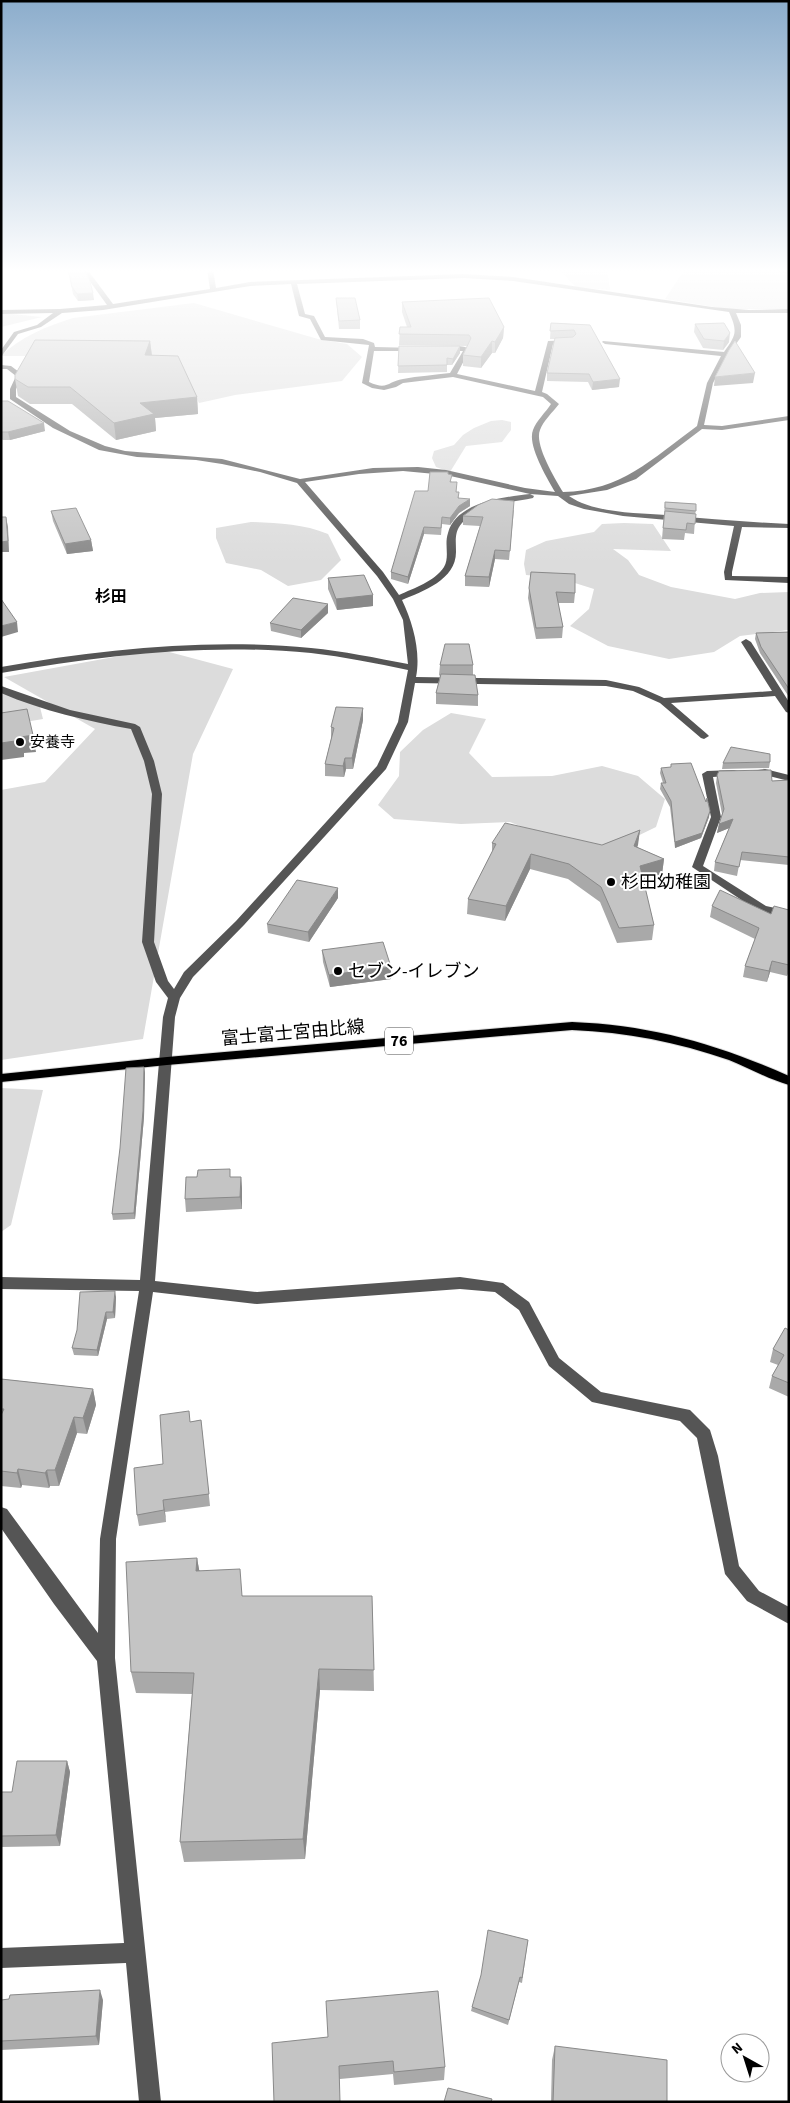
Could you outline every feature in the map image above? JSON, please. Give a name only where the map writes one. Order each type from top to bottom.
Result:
[{"type":"main road","name":"富士富士宮由比線","points":[[1,1078],[167,1061],[572,1026],[607,1026],[652,1032],[695,1044],[755,1065],[789,1081]]},
{"type":"street","points":[[9,367],[20,374],[13,389],[12,398],[32,413],[102,448],[129,454],[220,462],[282,475],[300,481],[369,470],[416,469],[436,471],[513,490],[560,494],[590,491],[622,483],[664,456],[700,427],[710,383],[718,367]]},
{"type":"street","points":[[368,367],[365,384],[370,385],[395,386],[401,381],[454,375],[545,395],[555,404],[536,430],[536,441],[546,469],[560,494],[572,502],[623,514],[740,524],[789,526]]},
{"type":"street","points":[[454,375],[457,367]]},
{"type":"street","points":[[538,393],[544,367]]},
{"type":"street","points":[[700,427],[722,428],[788,419]]},
{"type":"street","points":[[150,2102],[106,1658],[108,1539],[147,1286],[167,1061],[169,1016],[174,998],[188,975],[240,923],[382,767],[403,722],[413,668],[407,620],[397,600],[380,574],[300,481]]},
{"type":"street","points":[[397,600],[427,585],[443,573],[451,562],[452,532],[463,518],[476,509],[490,504],[547,494]]},
{"type":"street","points":[[740,524],[728,578],[789,580]]},
{"type":"street","points":[[746,642],[789,710]]},
{"type":"street","points":[[1,670],[37,663],[186,646],[320,652],[374,658],[413,668]]},
{"type":"street","points":[[410,680],[606,683],[636,689],[664,701],[704,736]]},
{"type":"street","points":[[1,689],[22,699],[96,721],[135,727],[149,761],[156,794],[148,942],[162,982],[174,998]]},
{"type":"street","points":[[664,701],[777,693]]},
{"type":"street","points":[[789,778],[765,772],[706,774],[716,817],[697,867],[762,909],[789,915]]},
{"type":"street","points":[[1,1283],[147,1286],[257,1298],[460,1283],[498,1287],[524,1306],[554,1362],[596,1398],[685,1415],[704,1435],[710,1456],[731,1568],[753,1596],[789,1616]]},
{"type":"street","points":[[1,1514],[60,1598],[106,1658]]},
{"type":"street","points":[[1,1958],[136,1953]]},
{"type":"shaded area","points":[[171,367],[354,367],[342,381],[235,395],[199,403],[183,372]]},
{"type":"shaded area","points":[[502,420],[511,422],[511,430],[502,442],[466,446],[450,472],[436,467],[432,458],[434,451],[454,445],[463,435],[474,428],[491,421]]},
{"type":"shaded area","points":[[251,522],[300,526],[328,534],[341,560],[321,580],[288,586],[261,570],[226,563],[216,538],[216,528]]},
{"type":"shaded area","points":[[602,524],[653,524],[671,551],[613,549],[628,560],[639,575],[671,587],[735,599],[760,593],[789,592],[789,630],[740,636],[714,652],[669,659],[608,646],[570,626],[589,609],[594,589],[559,578],[526,575],[524,564],[526,550],[546,541],[594,532]]},
{"type":"shaded area","points":[[158,649],[233,669],[193,754],[143,1039],[1,1060],[1,790],[45,782],[95,729],[4,677]]},
{"type":"shaded area","points":[[1,685],[40,707],[43,719],[1,726]]},
{"type":"shaded area","points":[[451,713],[486,719],[469,753],[492,777],[552,776],[602,766],[638,776],[665,799],[656,827],[619,845],[561,843],[510,822],[461,824],[394,819],[378,805],[399,776],[400,752],[423,730]]},
{"type":"shaded area","points":[[1,1088],[43,1090],[11,1225],[1,1232]]},
{"type":"building","points":[[19,367],[183,367],[197,397],[140,403],[154,414],[114,423],[70,387],[28,387],[15,379]]},
{"type":"building","points":[[548,367],[613,367],[620,379],[593,382],[589,374],[547,373]]},
{"type":"building","points":[[720,367],[751,367],[755,373],[715,377]]},
{"type":"building","points":[[1,401],[8,401],[44,423],[1,432]]},
{"type":"building","points":[[430,472],[448,472],[448,474],[452,475],[450,482],[457,482],[456,492],[459,492],[458,498],[470,499],[459,506],[450,518],[442,517],[441,528],[424,527],[408,577],[391,572],[415,491],[428,491]]},
{"type":"building","points":[[492,499],[514,501],[510,551],[495,550],[489,577],[465,576],[483,517],[463,516],[478,505]]},
{"type":"building","points":[[665,502],[696,504],[696,511],[665,508]]},
{"type":"building","points":[[76,508],[91,540],[65,544],[51,511]]},
{"type":"building","points":[[665,511],[696,514],[695,524],[687,523],[686,530],[663,528]]},
{"type":"building","points":[[1,517],[6,517],[8,541],[1,542]]},
{"type":"building","points":[[531,572],[575,574],[575,593],[556,592],[563,627],[536,628],[529,588]]},
{"type":"building","points":[[364,575],[373,595],[336,599],[328,578]]},
{"type":"building","points":[[293,598],[328,604],[301,630],[270,623]]},
{"type":"building","points":[[1,599],[17,622],[1,626]]},
{"type":"building","points":[[789,632],[789,689],[761,647],[756,633]]},
{"type":"building","points":[[445,644],[469,644],[473,665],[440,665]]},
{"type":"building","points":[[441,674],[475,675],[478,695],[436,693]]},
{"type":"building","points":[[336,707],[363,708],[352,758],[345,758],[343,766],[325,764],[334,728],[331,727]]},
{"type":"building","points":[[27,709],[33,735],[21,737],[22,740],[1,743],[1,713]]},
{"type":"building","points":[[731,747],[770,754],[770,762],[723,763]]},
{"type":"building","points":[[691,763],[706,802],[707,798],[710,811],[702,833],[675,842],[671,801],[661,783],[666,783],[661,768],[671,767],[671,764]]},
{"type":"building","points":[[771,770],[772,781],[789,780],[789,857],[742,852],[739,867],[715,862],[733,819],[719,824],[724,809],[717,775],[719,771]]},
{"type":"building","points":[[505,823],[602,845],[640,830],[634,846],[664,859],[640,866],[654,925],[619,928],[601,887],[569,864],[531,854],[506,906],[468,899],[496,844],[492,843]]},
{"type":"building","points":[[297,880],[338,888],[308,932],[267,924]]},
{"type":"building","points":[[720,890],[771,914],[774,906],[789,910],[789,965],[772,961],[769,971],[745,966],[759,928],[712,906]]},
{"type":"building","points":[[383,942],[391,967],[329,975],[322,950]]},
{"type":"building","points":[[144,1067],[143,1111],[134,1213],[112,1214],[120,1148],[126,1068]]},
{"type":"building","points":[[230,1169],[230,1177],[241,1177],[240,1197],[185,1199],[186,1177],[197,1177],[198,1170]]},
{"type":"building","points":[[115,1291],[113,1312],[106,1312],[97,1350],[72,1348],[77,1330],[80,1292]]},
{"type":"building","points":[[785,1328],[789,1330],[789,1383],[772,1376],[784,1355],[773,1349]]},
{"type":"building","points":[[1,1379],[93,1389],[83,1418],[74,1417],[55,1470],[47,1470],[45,1473],[18,1469],[17,1473],[1,1471],[1,1415],[4,1409],[1,1409]]},
{"type":"building","points":[[189,1411],[190,1422],[201,1420],[209,1494],[163,1500],[164,1510],[137,1515],[134,1468],[163,1464],[160,1415]]},
{"type":"building","points":[[197,1558],[196,1571],[240,1569],[242,1596],[372,1596],[374,1670],[319,1669],[303,1839],[180,1842],[194,1673],[131,1672],[126,1562]]},
{"type":"building","points":[[17,1761],[67,1761],[56,1835],[1,1836],[1,1792],[12,1792]]},
{"type":"building","points":[[488,1930],[528,1940],[522,1978],[520,1977],[509,2020],[472,2007],[481,1975]]},
{"type":"building","points":[[100,1990],[96,2036],[1,2041],[1,2000],[9,1999],[10,1995]]},
{"type":"building","points":[[438,1991],[445,2067],[394,2072],[393,2061],[339,2066],[340,2102],[274,2102],[272,2043],[328,2037],[326,2001]]},
{"type":"building","points":[[555,2046],[667,2060],[667,2102],[553,2102]]},
{"type":"building","points":[[448,2088],[492,2099],[491,2102],[444,2102]]},
{"type":"place","name":"安養寺","points":[[20,742]]},
{"type":"place","name":"杉田幼稚園","points":[[611,882]]},
{"type":"place","name":"セブン-イレブン","points":[[338,971]]},
{"type":"district","name":"杉田","points":[[111,597]]}]
